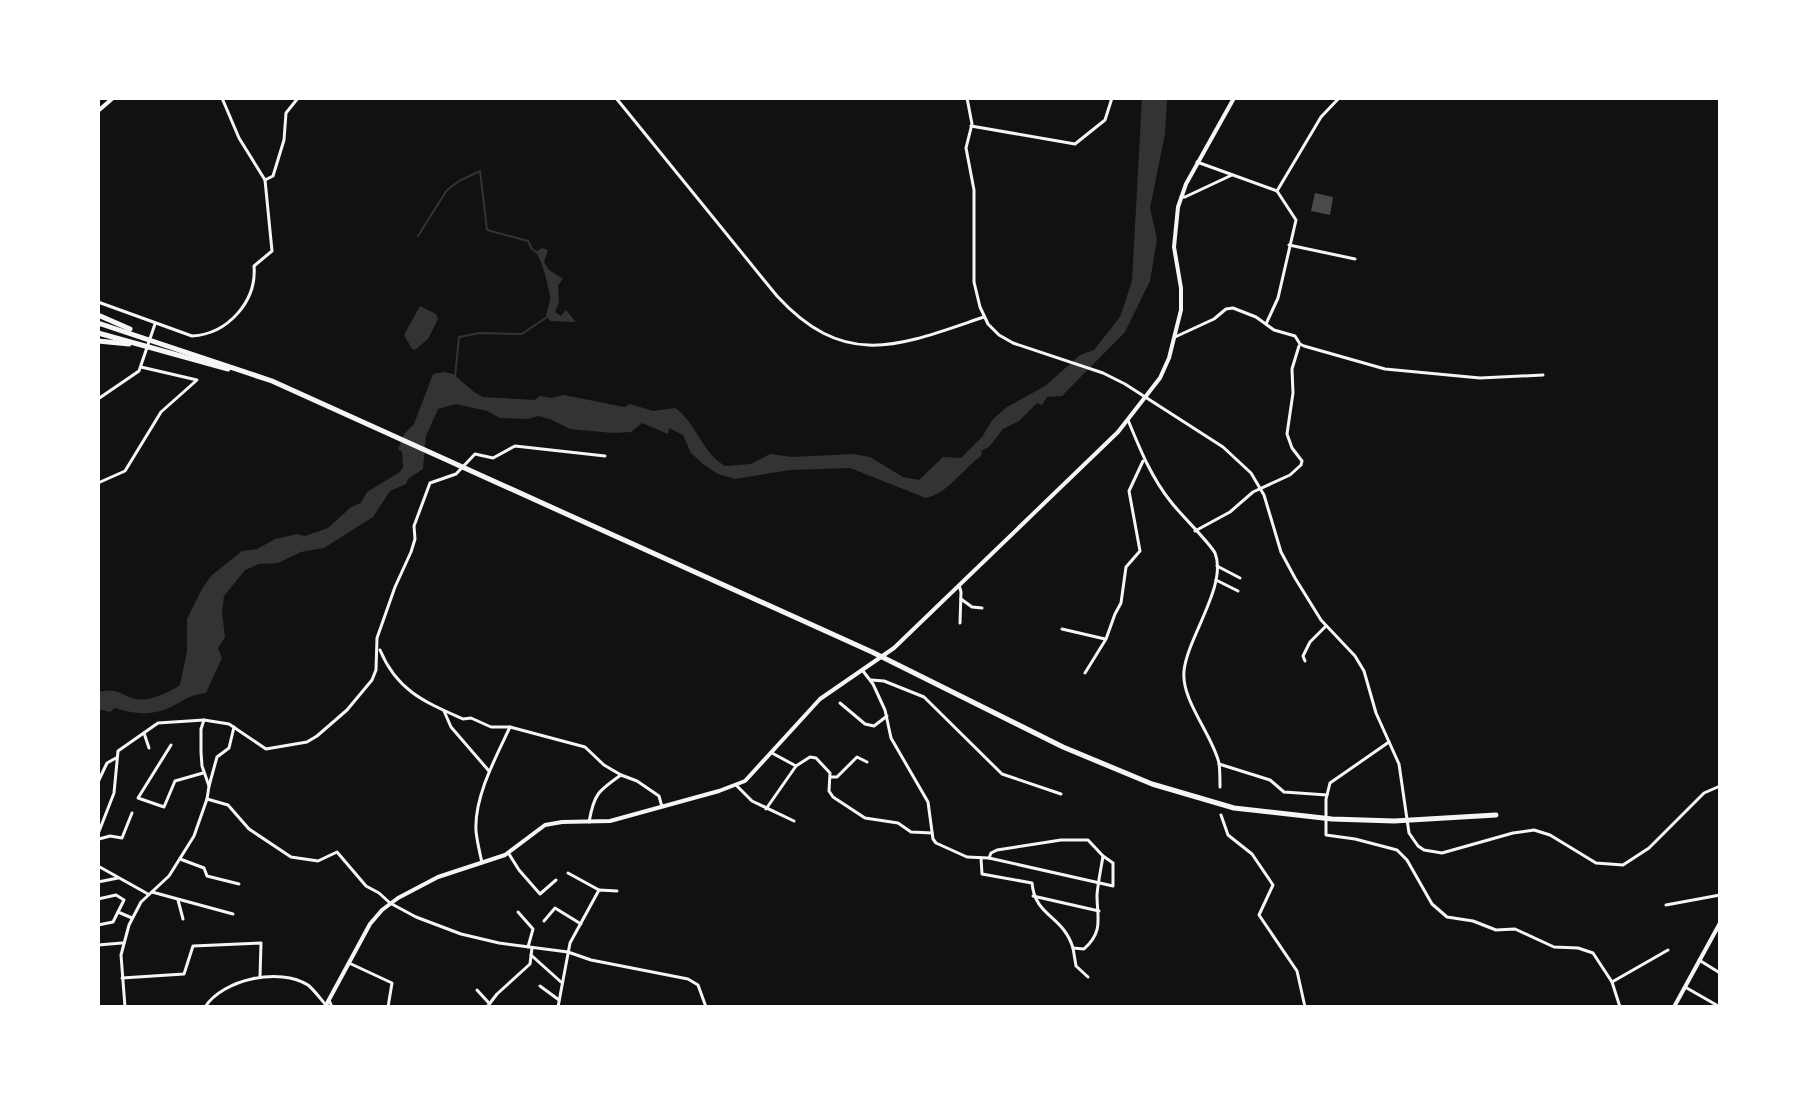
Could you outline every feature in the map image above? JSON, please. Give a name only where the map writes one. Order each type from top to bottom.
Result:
[{"type":"highway","points":[[98,315],[142,336]]},
{"type":"highway","points":[[98,323],[272,381],[872,652],[1076,753],[1152,784],[1234,808],[1332,819],[1394,821],[1496,815]]},
{"type":"highway","points":[[98,333],[272,381]]},
{"type":"highway","points":[[98,341],[138,345]]},
{"type":"main road","points":[[98,111],[113,98]]},
{"type":"main road","points":[[328,1005],[370,924],[390,903],[438,877],[508,853],[545,825],[610,821],[736,785],[753,774],[820,699],[894,648],[1128,420],[1165,369],[1175,337],[1181,298],[1174,232],[1181,197],[1197,162],[1234,98]]},
{"type":"main road","points":[[1674,1007],[1720,923]]},
{"type":"street","points":[[98,302],[186,335],[201,335],[242,310],[254,285],[254,266],[273,248],[265,180],[239,138],[222,98]]},
{"type":"street","points":[[265,180],[273,176],[284,140],[288,108],[298,98]]},
{"type":"street","points":[[616,98],[777,296],[814,329],[844,342],[885,346],[918,339],[984,317]]},
{"type":"street","points":[[967,98],[971,126],[966,148],[974,190],[974,282],[984,317],[1006,340],[1103,373],[1145,396],[1232,453],[1246,467],[1268,505],[1281,552],[1305,596],[1364,671],[1376,713],[1399,764],[1408,827],[1413,840],[1424,850],[1452,851],[1534,830],[1550,835],[1596,863],[1623,865],[1649,848],[1704,793],[1720,786]]},
{"type":"street","points":[[971,126],[1075,144],[1105,120],[1112,98]]},
{"type":"street","points":[[1277,191],[1321,117],[1339,98]]},
{"type":"street","points":[[1197,162],[1277,191],[1297,224],[1289,245],[1278,298],[1266,324]]},
{"type":"street","points":[[1181,197],[1232,175]]},
{"type":"street","points":[[1289,245],[1355,259]]},
{"type":"street","points":[[1175,337],[1214,319],[1226,309],[1242,311],[1274,330],[1295,336],[1300,344],[1385,369],[1480,378],[1543,375]]},
{"type":"street","points":[[98,399],[135,376],[141,367],[155,323]]},
{"type":"street","points":[[1195,531],[1230,512],[1260,488],[1290,475],[1302,464],[1287,434],[1292,401],[1292,369],[1300,344]]},
{"type":"street","points":[[98,483],[125,471],[161,412],[197,380],[141,367]]},
{"type":"street","points":[[1128,420],[1144,460],[1170,501],[1212,549],[1217,566],[1215,580],[1185,663],[1184,678],[1186,691],[1219,764],[1220,787]]},
{"type":"street","points":[[132,813],[122,838],[98,838],[114,793],[116,758],[122,747],[161,722],[204,720],[234,727],[266,749],[307,742],[347,710],[372,680],[376,670],[377,638],[411,552],[415,539],[414,526],[430,483],[456,474],[475,454],[493,458],[515,446],[605,456]]},
{"type":"street","points":[[1085,673],[1106,639],[1124,595],[1126,567],[1140,551],[1129,491],[1144,460]]},
{"type":"street","points":[[1217,566],[1240,578]]},
{"type":"street","points":[[1215,580],[1238,591]]},
{"type":"street","points":[[959,585],[960,623]]},
{"type":"street","points":[[961,598],[968,606],[982,608]]},
{"type":"street","points":[[1305,661],[1306,648],[1326,626]]},
{"type":"street","points":[[1062,629],[1106,639]]},
{"type":"street","points":[[378,647],[384,661],[414,697],[491,727],[510,727],[585,747],[621,775],[637,781],[659,796],[662,807]]},
{"type":"street","points":[[866,670],[887,716],[891,738],[928,802],[936,843],[967,857],[989,858],[1114,885],[1113,863],[1084,839],[997,850],[989,858]]},
{"type":"street","points":[[871,680],[884,681],[924,697],[1002,774],[1061,794]]},
{"type":"street","points":[[840,703],[871,727],[887,716]]},
{"type":"street","points":[[444,711],[451,727],[489,771]]},
{"type":"street","points":[[204,720],[201,729],[203,773],[209,786]]},
{"type":"street","points":[[125,1007],[123,943],[132,918],[150,893],[169,876],[197,830],[217,757],[229,748],[234,727]]},
{"type":"street","points":[[482,863],[476,830],[489,771],[510,727]]},
{"type":"street","points":[[144,733],[149,748]]},
{"type":"street","points":[[1389,742],[1333,780],[1327,797],[1325,833],[1397,850],[1407,860],[1432,904],[1447,917],[1473,921],[1496,930],[1521,931],[1554,947],[1588,951],[1598,958],[1612,982],[1620,1007]]},
{"type":"street","points":[[171,745],[138,798],[164,807],[175,781],[203,773]]},
{"type":"street","points":[[772,753],[796,766]]},
{"type":"street","points":[[766,809],[796,766],[814,757],[828,770],[831,777],[829,791],[833,797],[865,818],[898,823],[911,832],[932,833]]},
{"type":"street","points":[[831,777],[837,777],[857,757],[867,762]]},
{"type":"street","points":[[98,782],[107,763],[116,758]]},
{"type":"street","points":[[1219,764],[1270,780],[1284,792],[1327,797]]},
{"type":"street","points":[[589,822],[593,799],[621,775]]},
{"type":"street","points":[[736,785],[752,801],[794,821]]},
{"type":"street","points":[[207,799],[228,805],[249,829],[291,857],[318,861],[337,852],[366,886],[416,917],[461,934],[568,952],[591,960],[688,979],[698,985],[706,1007]]},
{"type":"street","points":[[1221,815],[1228,835],[1252,854],[1269,875],[1272,891],[1259,915],[1297,971],[1305,1007]]},
{"type":"street","points":[[508,853],[540,894],[556,880]]},
{"type":"street","points":[[1073,948],[1084,949],[1097,930],[1103,856]]},
{"type":"street","points":[[981,857],[982,874],[1032,883],[1035,901],[1065,930],[1076,966],[1088,977]]},
{"type":"street","points":[[179,858],[204,868],[207,876],[239,884]]},
{"type":"street","points":[[98,866],[150,893],[233,914]]},
{"type":"street","points":[[568,873],[599,890],[617,891]]},
{"type":"street","points":[[98,882],[118,878]]},
{"type":"street","points":[[558,1007],[568,952],[599,890]]},
{"type":"street","points":[[98,899],[116,895],[124,900],[113,922],[98,925]]},
{"type":"street","points":[[1666,905],[1720,895]]},
{"type":"street","points":[[1033,896],[1099,911]]},
{"type":"street","points":[[178,900],[183,919]]},
{"type":"street","points":[[544,921],[555,908],[581,924]]},
{"type":"street","points":[[118,912],[132,918]]},
{"type":"street","points":[[477,990],[488,1005],[530,964],[533,929],[518,912]]},
{"type":"street","points":[[98,945],[123,943]]},
{"type":"street","points":[[122,978],[184,974],[193,946],[230,943],[261,943],[260,977]]},
{"type":"street","points":[[1612,982],[1668,950]]},
{"type":"street","points":[[531,955],[562,983]]},
{"type":"street","points":[[1699,960],[1720,973]]},
{"type":"street","points":[[349,963],[392,983],[388,1007]]},
{"type":"street","points":[[205,1007],[213,997],[235,983],[272,975],[306,984],[328,1005]]},
{"type":"street","points":[[540,986],[559,1000]]},
{"type":"street","points":[[1685,987],[1720,1007]]},
{"type":"street","points":[[542,1000],[548,992]]},
{"type":"shaded area","points":[[1142,98],[1167,98],[1165,134],[1150,208],[1157,239],[1150,281],[1125,332],[1062,396],[1047,397],[1042,405],[1037,403],[1019,421],[1003,429],[989,447],[982,450],[981,456],[941,491],[926,498],[850,468],[790,470],[735,479],[718,474],[703,464],[691,453],[683,435],[669,428],[668,434],[642,423],[631,432],[570,429],[538,416],[528,419],[500,418],[487,411],[456,404],[438,409],[426,436],[423,469],[408,479],[406,484],[390,491],[373,517],[324,548],[245,570],[224,596],[225,637],[218,648],[222,658],[206,693],[150,713],[98,709],[98,692],[115,691],[136,699],[147,699],[180,685],[187,652],[187,619],[212,575],[242,551],[257,549],[275,539],[297,534],[305,536],[328,528],[351,507],[361,503],[367,492],[400,472],[403,467],[402,452],[398,449],[404,434],[414,424],[433,374],[453,374],[483,397],[535,400],[540,396],[551,398],[564,395],[624,407],[630,404],[653,411],[675,408],[710,453],[725,466],[751,464],[770,454],[792,457],[853,454],[870,457],[903,477],[919,480],[943,457],[961,458],[982,437],[993,419],[1007,407],[1045,386],[1080,355],[1094,350],[1120,317],[1132,281]]},
{"type":"shaded area","points":[[542,248],[548,250],[544,262],[549,270],[563,279],[558,285],[559,302],[555,312],[561,316],[566,310],[576,322],[551,321],[546,316],[550,296],[535,252]]},
{"type":"shaded area","points":[[420,306],[436,314],[438,319],[428,339],[415,350],[404,335]]},
{"type":"building","points":[[1315,193],[1333,197],[1330,215],[1311,211]]},
{"type":"waterway","points":[[418,236],[447,190],[480,171],[487,230],[528,241],[538,253]]},
{"type":"waterway","points":[[455,377],[459,337],[480,333],[522,334],[547,317]]}]
